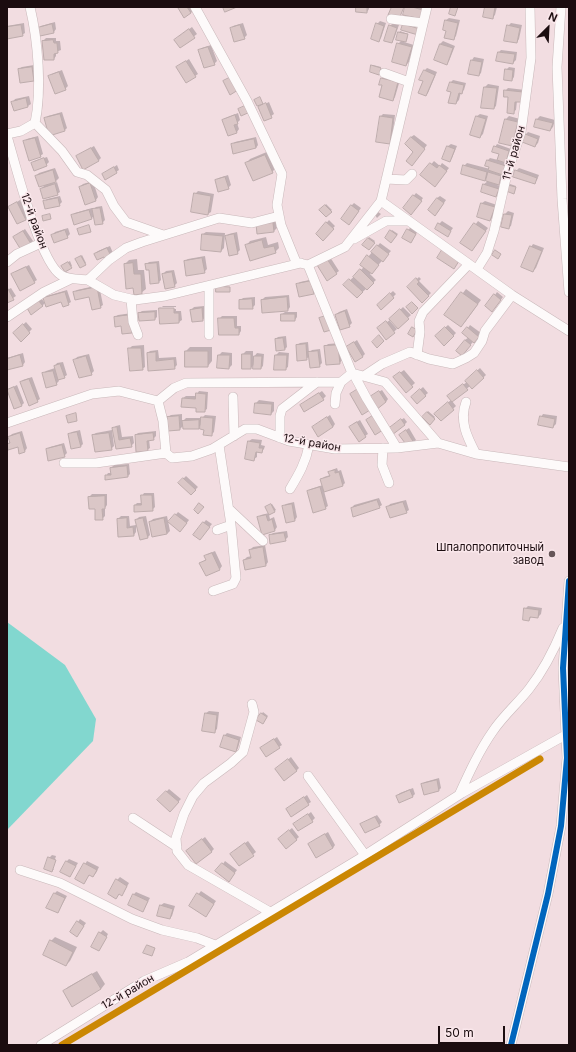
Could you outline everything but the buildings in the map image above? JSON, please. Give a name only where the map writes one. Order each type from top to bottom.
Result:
[{"type":"street","points":[[7,135],[21,131],[35,123],[38,107],[37,58],[30,7]]},
{"type":"street","points":[[195,7],[247,101],[282,174],[277,206],[281,225],[296,262],[304,264]]},
{"type":"street","points":[[7,317],[44,292],[71,279],[88,280],[114,295],[135,300],[165,296],[304,264],[345,247],[380,201],[427,7]]},
{"type":"street","name":"11-й район","points":[[417,355],[420,332],[419,321],[424,312],[487,253],[494,231],[507,174],[521,132],[531,58],[530,7]]},
{"type":"street","points":[[561,7],[557,67],[562,199],[569,292]]},
{"type":"street","points":[[391,19],[423,23]]},
{"type":"street","points":[[384,73],[409,82]]},
{"type":"street","points":[[35,123],[62,151],[77,172],[87,175],[106,190],[114,206],[126,222],[163,235]]},
{"type":"street","name":"12-й район","points":[[7,135],[33,223],[41,243],[50,263],[61,275],[71,279]]},
{"type":"street","points":[[386,179],[406,180],[412,174]]},
{"type":"street","points":[[380,201],[512,295],[569,330]]},
{"type":"street","points":[[88,280],[109,260],[126,248],[163,235],[219,218],[252,223],[279,216]]},
{"type":"street","points":[[348,242],[386,221],[409,221]]},
{"type":"street","points":[[7,262],[17,254],[41,243]]},
{"type":"street","points":[[304,264],[352,373],[397,448]]},
{"type":"street","points":[[209,286],[209,335]]},
{"type":"street","points":[[364,376],[382,364],[410,352],[429,359],[452,364],[466,358],[474,353],[482,341],[485,331],[512,295]]},
{"type":"street","points":[[131,299],[133,322],[138,336]]},
{"type":"street","points":[[352,373],[384,382],[438,443],[476,454],[569,466]]},
{"type":"street","points":[[335,404],[336,393],[341,382],[352,373]]},
{"type":"street","points":[[280,438],[280,416],[282,408],[317,382]]},
{"type":"street","points":[[158,401],[174,388],[186,383],[341,382]]},
{"type":"street","points":[[7,423],[92,394],[119,391],[158,401]]},
{"type":"street","points":[[233,397],[234,436]]},
{"type":"street","points":[[158,401],[163,421],[166,453]]},
{"type":"street","points":[[466,402],[463,410],[463,421],[468,439],[476,454]]},
{"type":"street","name":"12-й район","points":[[64,463],[96,463],[166,453],[172,458],[192,456],[212,449],[245,429],[257,429],[289,441],[334,449],[397,448],[438,443]]},
{"type":"street","points":[[213,591],[233,584],[236,578],[231,524],[219,445]]},
{"type":"street","points":[[290,489],[300,474],[307,457],[309,445]]},
{"type":"street","points":[[383,448],[382,465],[389,484]]},
{"type":"street","points":[[229,509],[263,541]]},
{"type":"street","points":[[217,530],[231,524]]},
{"type":"street","points":[[511,1045],[548,894],[561,826],[568,758],[568,734],[563,668],[569,581]]},
{"type":"street","points":[[459,795],[476,759],[494,730],[543,670],[555,648],[567,619]]},
{"type":"street","points":[[252,704],[254,712],[243,752],[204,783],[193,796],[184,814],[176,838],[177,851],[188,864],[224,887],[270,912]]},
{"type":"street","name":"12-й район","points":[[41,1045],[144,981],[188,962],[365,855],[459,795],[568,734]]},
{"type":"street","points":[[308,776],[365,855]]},
{"type":"street","points":[[133,818],[177,847]]},
{"type":"street","points":[[20,870],[60,883],[132,919],[162,930],[197,938],[215,946]]},
{"type":"water","points":[[7,622],[65,665],[96,719],[93,741],[7,830]]},
{"type":"transit line","points":[[511,1045],[548,894],[561,826],[567,758],[563,668],[569,581]]},
{"type":"transit line","points":[[62,1045],[540,759]]},
{"type":"place","name":"Шпалопропиточный завод","points":[[552,554]]}]
